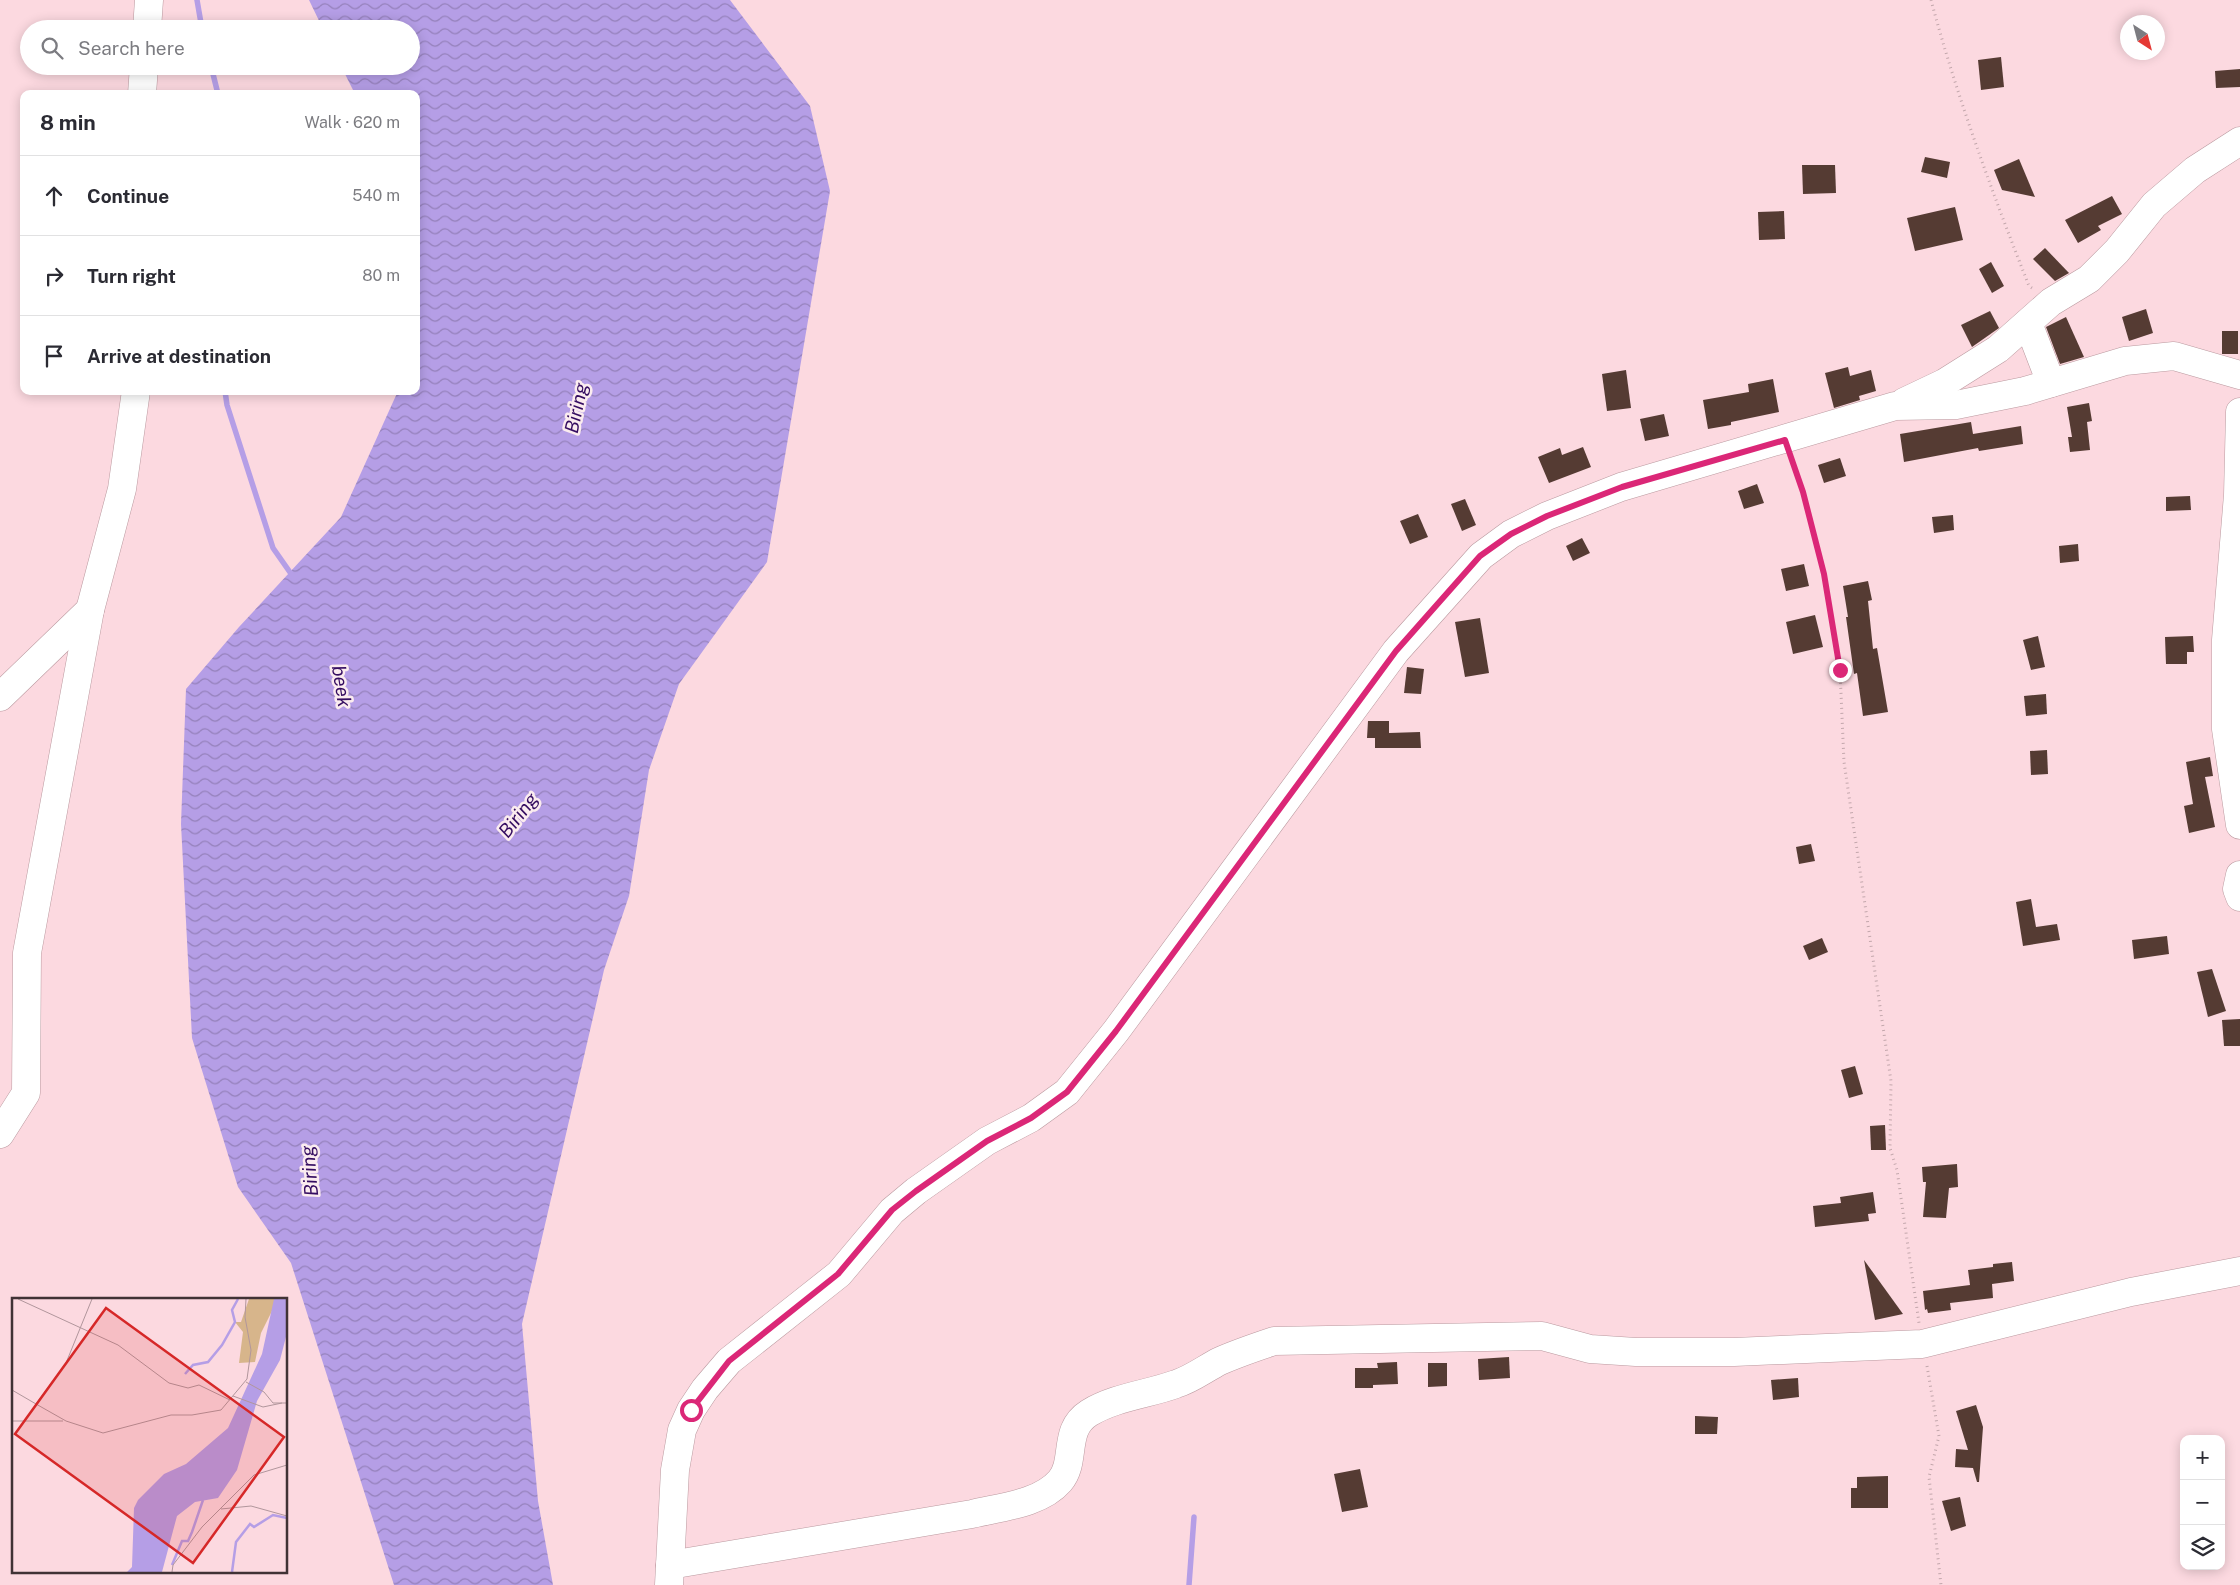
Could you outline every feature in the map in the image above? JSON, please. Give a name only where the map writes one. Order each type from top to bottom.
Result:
[{"type":"street","points":[[148,20],[150,0]]},
{"type":"street","points":[[142,90],[143,75]]},
{"type":"street","points":[[2240,141],[2195,170],[2154,205],[2116,251],[2089,279],[2051,302],[1998,349],[1944,383],[1896,406],[1622,487],[1547,516],[1511,534],[1480,556],[1396,651],[1116,1031],[1067,1092],[1031,1118],[987,1141],[892,1210],[838,1274],[729,1361],[706,1389],[691,1410],[682,1430],[675,1470],[669,1575],[972,1514],[1017,1504],[1045,1494],[1061,1480],[1067,1465],[1071,1439],[1077,1423],[1090,1413],[1109,1404],[1178,1384],[1220,1361],[1248,1349],[1274,1341],[1542,1336],[1590,1349],[1636,1352],[1724,1352],[1922,1344],[2131,1292],[2240,1272]]},
{"type":"street","points":[[2028,323],[2051,384]]},
{"type":"street","points":[[1896,406],[1956,405],[2051,384],[2125,362],[2174,356],[2240,375]]},
{"type":"street","points":[[0,1134],[26,1093],[27,953],[90,610],[122,489],[135,395]]},
{"type":"street","points":[[2240,412],[2238,495],[2226,640],[2226,729],[2240,825]]},
{"type":"street","points":[[0,697],[90,610]]},
{"type":"street","points":[[2240,874],[2237,889],[2240,898]]},
{"type":"path","points":[[1931,0],[1943,44],[1988,183],[2029,286],[2051,302]]},
{"type":"path","points":[[1785,440],[1803,492],[1824,574],[1840,670],[1844,762],[1891,1080],[1890,1148]]},
{"type":"water","name":"Biring","points":[[309,0],[730,0],[810,106],[830,191],[767,562],[679,684],[649,770],[629,896],[604,970],[522,1324],[538,1501],[553,1585],[394,1585],[291,1263],[238,1187],[192,1038],[181,824],[186,689],[239,627],[341,517],[396,395],[420,395],[420,90],[353,90],[346,75],[420,75],[420,20],[319,20]]},
{"type":"building","points":[[2001,57],[2004,87],[1981,90],[1978,60]]},
{"type":"building","points":[[2240,69],[2240,87],[2216,88],[2215,71]]},
{"type":"building","points":[[1925,157],[1950,162],[1947,178],[1921,172]]},
{"type":"building","points":[[2019,159],[2035,197],[2002,190],[1994,170]]},
{"type":"building","points":[[1802,165],[1835,165],[1836,193],[1803,194]]},
{"type":"building","points":[[2112,196],[2122,214],[2098,226],[2101,230],[2078,243],[2065,220]]},
{"type":"building","points":[[1955,207],[1963,240],[1915,251],[1907,218]]},
{"type":"building","points":[[1784,211],[1785,239],[1759,240],[1758,212]]},
{"type":"building","points":[[2045,248],[2069,273],[2055,281],[2033,259]]},
{"type":"building","points":[[1991,262],[2004,286],[1992,293],[1979,269]]},
{"type":"building","points":[[2146,309],[2153,333],[2129,341],[2122,317]]},
{"type":"building","points":[[1990,311],[1999,328],[1972,347],[1961,325]]},
{"type":"building","points":[[2066,317],[2084,357],[2060,364],[2046,327]]},
{"type":"building","points":[[2222,331],[2238,331],[2238,354],[2222,354]]},
{"type":"building","points":[[1848,367],[1850,376],[1871,370],[1876,391],[1859,396],[1860,400],[1834,408],[1825,373]]},
{"type":"building","points":[[1626,370],[1631,408],[1607,411],[1602,374]]},
{"type":"building","points":[[1773,379],[1779,412],[1708,429],[1703,400],[1749,392],[1748,384]]},
{"type":"building","points":[[2089,403],[2092,421],[2087,422],[2090,450],[2070,452],[2068,437],[2072,437],[2067,407]]},
{"type":"building","points":[[1664,414],[1669,436],[1645,441],[1640,419]]},
{"type":"building","points":[[1971,422],[1973,434],[2021,426],[2023,444],[1979,451],[1978,448],[1904,462],[1900,434]]},
{"type":"building","points":[[1583,447],[1591,467],[1549,483],[1538,457],[1560,448],[1562,455]]},
{"type":"building","points":[[1840,458],[1846,476],[1824,483],[1818,465]]},
{"type":"building","points":[[1757,484],[1764,503],[1744,509],[1738,491]]},
{"type":"building","points":[[2190,496],[2191,510],[2166,511],[2166,497]]},
{"type":"building","points":[[1465,499],[1476,525],[1462,531],[1451,504]]},
{"type":"building","points":[[1418,514],[1428,537],[1410,544],[1400,521]]},
{"type":"building","points":[[1953,515],[1954,530],[1934,533],[1932,517]]},
{"type":"building","points":[[1582,538],[1590,553],[1573,561],[1566,546]]},
{"type":"building","points":[[2078,544],[2079,561],[2060,563],[2059,546]]},
{"type":"building","points":[[1804,564],[1809,586],[1786,591],[1781,569]]},
{"type":"building","points":[[1868,581],[1872,600],[1868,601],[1873,649],[1877,648],[1888,712],[1863,716],[1857,673],[1854,674],[1843,586]]},
{"type":"building","points":[[1815,615],[1823,647],[1793,654],[1786,622]]},
{"type":"building","points":[[1480,618],[1489,673],[1465,677],[1455,622]]},
{"type":"building","points":[[2038,636],[2045,667],[2031,670],[2023,640]]},
{"type":"building","points":[[2193,636],[2194,652],[2187,652],[2187,664],[2166,664],[2165,637]]},
{"type":"building","points":[[1407,667],[1424,669],[1421,694],[1404,693]]},
{"type":"building","points":[[2046,694],[2047,714],[2026,716],[2024,696]]},
{"type":"building","points":[[1368,721],[1389,721],[1389,733],[1420,732],[1421,748],[1375,748],[1375,738],[1367,738]]},
{"type":"building","points":[[2047,750],[2048,774],[2031,775],[2030,751]]},
{"type":"building","points":[[2210,757],[2213,776],[2205,777],[2215,827],[2189,833],[2184,806],[2193,804],[2186,762]]},
{"type":"building","points":[[1811,844],[1815,861],[1799,864],[1796,847]]},
{"type":"building","points":[[2031,899],[2036,927],[2057,924],[2060,940],[2023,946],[2016,902]]},
{"type":"building","points":[[2167,936],[2169,954],[2134,959],[2132,940]]},
{"type":"building","points":[[1822,938],[1828,952],[1809,960],[1803,946]]},
{"type":"building","points":[[2212,969],[2226,1011],[2208,1017],[2197,972]]},
{"type":"building","points":[[2240,1019],[2240,1046],[2224,1046],[2222,1020]]},
{"type":"building","points":[[1855,1066],[1863,1094],[1849,1098],[1841,1070]]},
{"type":"building","points":[[1885,1125],[1886,1150],[1871,1150],[1870,1126]]},
{"type":"building","points":[[1957,1164],[1958,1187],[1949,1188],[1946,1218],[1923,1217],[1926,1182],[1923,1182],[1922,1167]]},
{"type":"building","points":[[1873,1192],[1876,1213],[1868,1214],[1869,1221],[1815,1227],[1813,1206],[1841,1203],[1840,1197]]},
{"type":"building","points":[[1864,1260],[1903,1314],[1875,1320]]},
{"type":"building","points":[[2012,1262],[2014,1281],[1992,1284],[1993,1298],[1950,1303],[1951,1310],[1928,1313],[1927,1309],[1925,1310],[1923,1291],[1970,1285],[1968,1270],[1993,1267],[1993,1264]]},
{"type":"building","points":[[1509,1357],[1510,1378],[1479,1380],[1478,1359]]},
{"type":"building","points":[[1397,1362],[1398,1384],[1373,1385],[1373,1388],[1355,1388],[1355,1368],[1378,1368],[1377,1363]]},
{"type":"building","points":[[1428,1363],[1447,1363],[1447,1386],[1428,1387]]},
{"type":"building","points":[[1798,1378],[1799,1397],[1773,1400],[1771,1380]]},
{"type":"building","points":[[1976,1405],[1983,1427],[1979,1482],[1977,1482],[1973,1468],[1955,1467],[1956,1449],[1968,1450],[1956,1411]]},
{"type":"building","points":[[1695,1416],[1718,1417],[1717,1434],[1695,1434]]},
{"type":"building","points":[[1360,1469],[1368,1507],[1342,1512],[1334,1474]]},
{"type":"building","points":[[1888,1476],[1888,1508],[1851,1508],[1851,1488],[1857,1488],[1857,1477]]},
{"type":"building","points":[[1960,1497],[1966,1526],[1951,1531],[1942,1501]]},
{"type":"waterway","points":[[197,0],[200,20]]},
{"type":"waterway","points":[[213,75],[217,90]]},
{"type":"waterway","name":"beek","points":[[226,395],[227,405],[273,548],[294,578]]},
{"type":"waterway","points":[[1189,1585],[1194,1517]]},
{"type":"route","points":[[691,1410],[729,1361],[838,1274],[892,1210],[987,1141],[1031,1118],[1067,1092],[1116,1031],[1396,651],[1480,556],[1511,534],[1547,516],[1622,487],[1785,440],[1803,492],[1824,574],[1840,670]]}]
